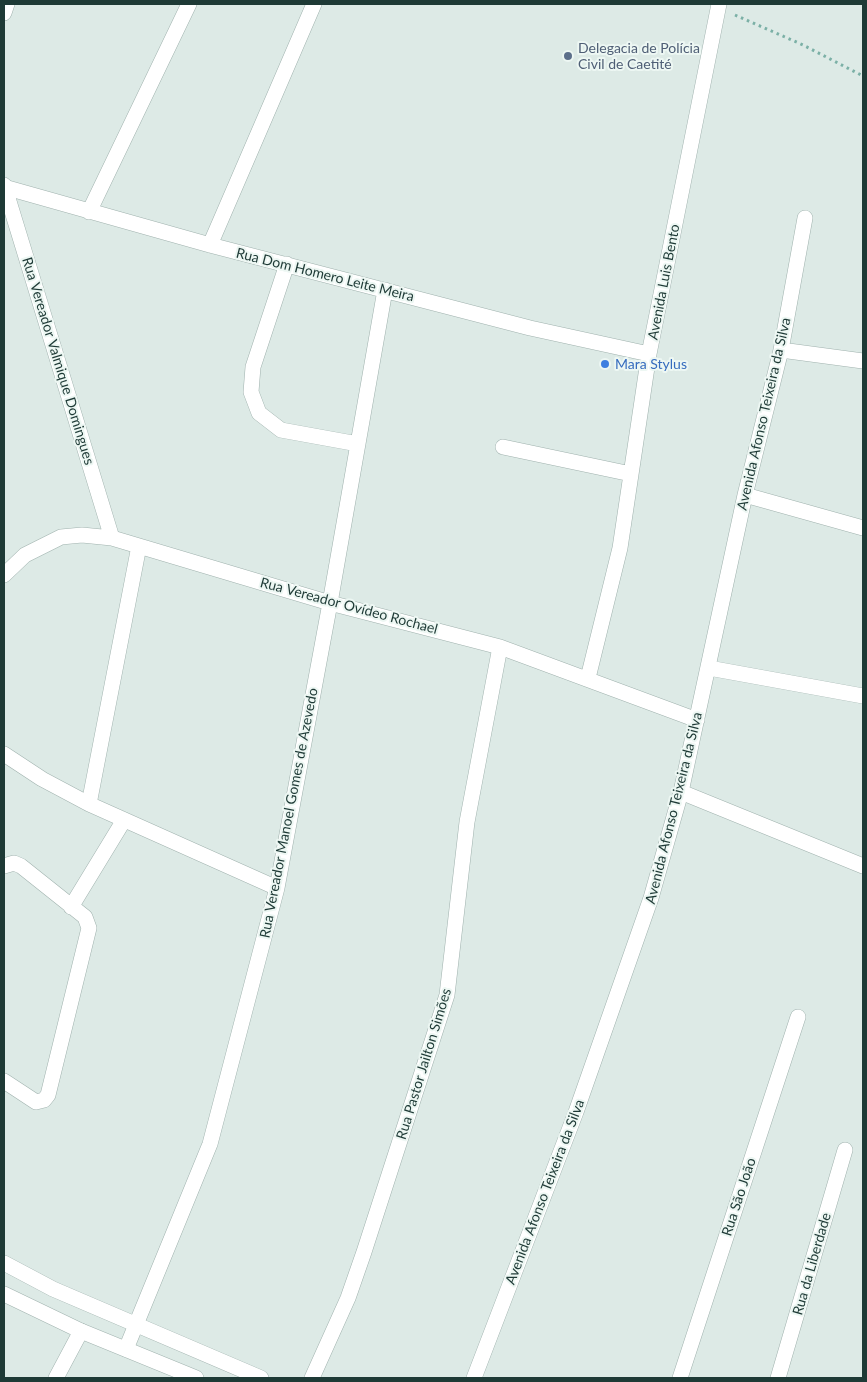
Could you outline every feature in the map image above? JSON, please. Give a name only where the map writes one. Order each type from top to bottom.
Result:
[{"type":"street","points":[[4,13],[7,4]]},
{"type":"street","points":[[89,212],[189,4]]},
{"type":"street","points":[[210,245],[314,4]]},
{"type":"street","name":"Avenida Luis Bento","points":[[588,678],[620,548],[649,354],[719,6]]},
{"type":"street","name":"Rua Dom Homero Leite Meira","points":[[4,186],[89,212],[210,245],[530,328],[649,354]]},
{"type":"street","name":"Rua Vereador Valmique Domingues","points":[[4,186],[112,538]]},
{"type":"street","name":"Avenida Afonso Teixeira da Silva","points":[[474,1378],[636,947],[681,792],[745,495],[781,350],[805,218]]},
{"type":"street","points":[[287,264],[253,367],[251,392],[256,406],[259,413],[281,430],[358,444]]},
{"type":"street","name":"Rua Vereador Manoel Gomes de Azevedo","points":[[126,1349],[210,1144],[277,888],[330,603],[385,290]]},
{"type":"street","points":[[781,350],[863,361]]},
{"type":"street","points":[[503,447],[631,474]]},
{"type":"street","points":[[745,495],[863,528]]},
{"type":"street","name":"Rua Vereador Ovídeo Rochael","points":[[4,575],[25,555],[62,537],[82,535],[112,538],[330,603],[500,647],[588,678],[697,720]]},
{"type":"street","points":[[89,804],[139,546]]},
{"type":"street","name":"Rua Pastor Jailton Simões","points":[[312,1378],[348,1298],[447,995],[467,822],[500,647]]},
{"type":"street","points":[[709,668],[863,696]]},
{"type":"street","points":[[4,754],[42,779],[89,804],[277,888]]},
{"type":"street","points":[[681,792],[863,866]]},
{"type":"street","points":[[72,907],[124,820]]},
{"type":"street","points":[[4,866],[14,863],[21,866],[84,917],[89,928],[48,1095],[44,1100],[36,1102],[4,1081]]},
{"type":"street","name":"Rua São João","points":[[680,1378],[798,1017]]},
{"type":"street","name":"Rua da Liberdade","points":[[778,1378],[845,1150]]},
{"type":"street","points":[[4,1263],[53,1289],[261,1378]]},
{"type":"street","points":[[4,1294],[81,1331],[196,1378]]},
{"type":"street","points":[[56,1378],[81,1331]]},
{"type":"path","points":[[719,6],[803,45],[863,76]]},
{"type":"place","name":"Delegacia de Polícia Civil de Caetité","points":[[568,56]]},
{"type":"place","name":"Mara Stylus","points":[[605,364]]}]
